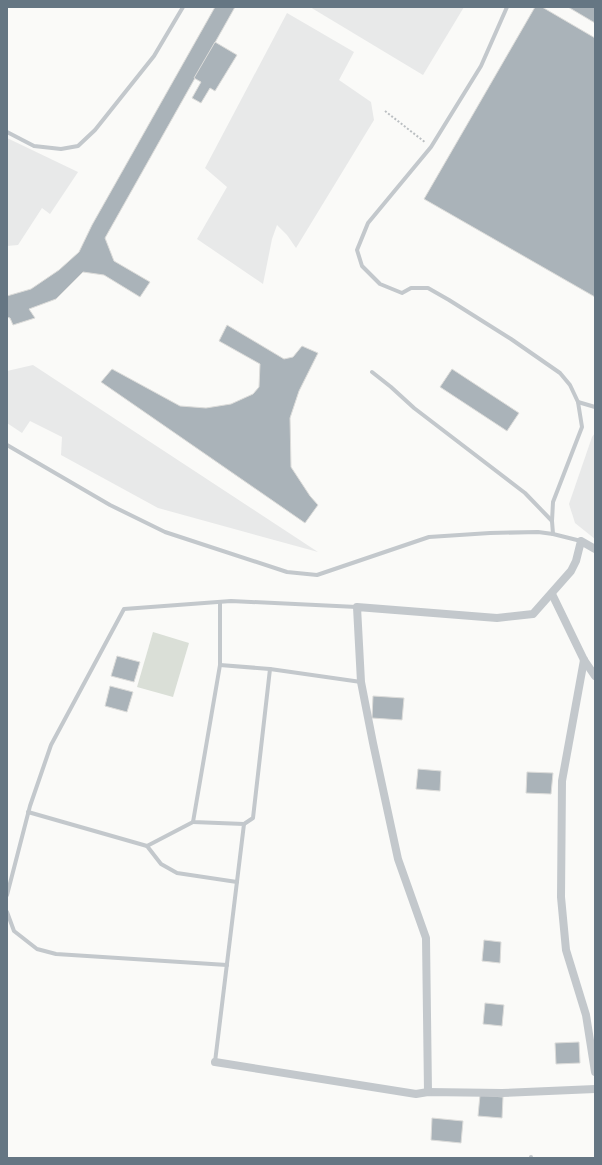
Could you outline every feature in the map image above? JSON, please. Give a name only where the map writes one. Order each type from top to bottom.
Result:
[{"type":"street","points":[[428,1092],[426,938],[398,859],[373,743],[361,682],[357,607],[497,618],[533,614],[571,571],[576,561],[581,542],[595,549]]},
{"type":"street","points":[[554,591],[584,660],[595,676]]},
{"type":"street","points":[[584,660],[562,781],[561,897],[566,950],[586,1015],[595,1072]]},
{"type":"street","points":[[215,1062],[416,1094],[428,1092],[502,1093],[595,1089]]},
{"type":"lane","points":[[7,132],[34,146],[61,149],[78,146],[95,130],[154,56],[183,7]]},
{"type":"lane","points":[[507,7],[481,66],[431,147],[368,223],[357,250],[362,266],[380,284],[402,293],[411,288],[428,288],[511,339],[560,373],[570,385],[578,402],[582,427],[553,502],[553,534]]},
{"type":"lane","points":[[372,372],[391,386],[414,408],[525,494],[552,520]]},
{"type":"lane","points":[[578,402],[595,407]]},
{"type":"lane","points":[[7,445],[110,505],[165,532],[287,572],[317,575],[429,537],[490,533],[538,532],[553,534],[581,542]]},
{"type":"lane","points":[[7,895],[28,812],[51,745],[124,609],[231,601],[357,607]]},
{"type":"lane","points":[[193,822],[220,665],[220,602]]},
{"type":"lane","points":[[220,665],[270,669],[361,682]]},
{"type":"lane","points":[[147,846],[193,822],[244,824],[253,818],[270,669]]},
{"type":"lane","points":[[28,812],[147,846],[161,864],[177,873],[237,882]]},
{"type":"lane","points":[[215,1062],[244,824]]},
{"type":"lane","points":[[7,912],[14,931],[37,949],[56,954],[227,965]]},
{"type":"path","points":[[385,111],[431,147]]},
{"type":"shaded area","points":[[310,7],[464,7],[423,75]]},
{"type":"shaded area","points":[[287,13],[354,52],[339,80],[371,102],[374,120],[296,248],[287,235],[277,225],[272,239],[263,284],[197,239],[227,187],[205,168]]},
{"type":"shaded area","points":[[7,138],[78,172],[50,214],[42,208],[18,245],[7,246]]},
{"type":"shaded area","points":[[33,365],[318,552],[158,508],[61,455],[62,437],[30,421],[22,433],[7,423],[7,371]]},
{"type":"shaded area","points":[[595,433],[595,539],[575,523],[569,504],[592,437]]},
{"type":"shaded area","points":[[153,632],[189,643],[173,697],[137,687]]},
{"type":"building","points":[[215,7],[235,7],[105,238],[114,261],[150,282],[140,297],[104,275],[83,272],[56,299],[29,309],[35,318],[13,325],[10,318],[7,317],[7,296],[31,289],[59,270],[79,252],[92,225]]},
{"type":"building","points":[[535,7],[542,7],[595,38],[595,297],[424,199]]},
{"type":"building","points":[[568,7],[595,7],[595,23]]},
{"type":"building","points":[[215,42],[237,55],[215,91],[210,88],[201,103],[192,98],[201,82],[194,78]]},
{"type":"building","points":[[227,325],[284,359],[293,357],[302,346],[318,353],[299,391],[290,418],[291,467],[310,496],[318,505],[305,523],[101,382],[112,369],[180,406],[206,408],[231,404],[253,394],[259,387],[260,364],[219,341]]},
{"type":"building","points":[[452,369],[519,413],[507,431],[440,387]]},
{"type":"building","points":[[117,656],[140,662],[134,682],[111,676]]},
{"type":"building","points":[[110,686],[133,692],[127,712],[105,706]]},
{"type":"building","points":[[373,696],[404,698],[402,720],[372,718]]},
{"type":"building","points":[[418,769],[441,771],[440,791],[416,789]]},
{"type":"building","points":[[527,772],[553,773],[551,794],[526,793]]},
{"type":"building","points":[[484,940],[501,942],[500,963],[482,961]]},
{"type":"building","points":[[485,1003],[504,1005],[502,1026],[483,1024]]},
{"type":"building","points":[[579,1042],[580,1063],[556,1064],[555,1043]]},
{"type":"building","points":[[480,1095],[503,1097],[502,1118],[478,1116]]},
{"type":"building","points":[[432,1118],[463,1121],[461,1143],[431,1140]]}]
